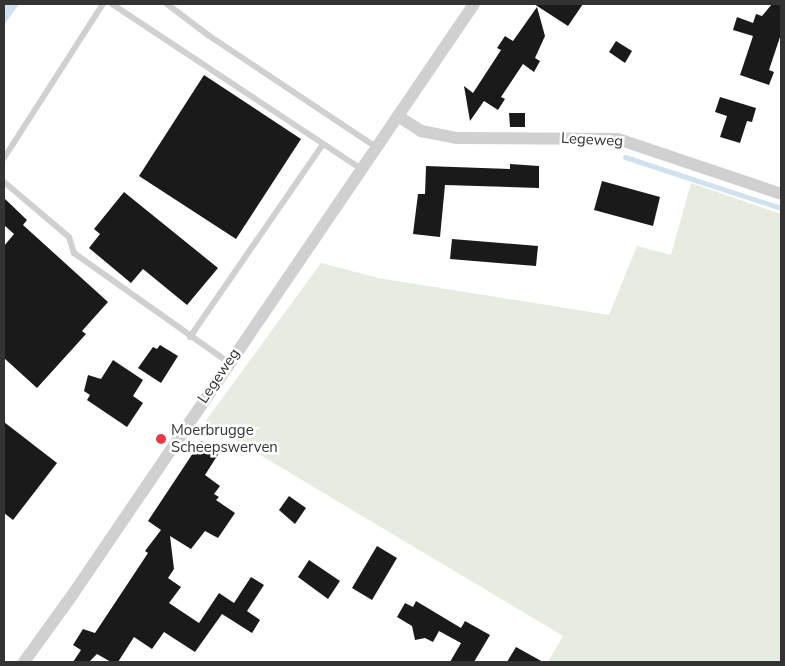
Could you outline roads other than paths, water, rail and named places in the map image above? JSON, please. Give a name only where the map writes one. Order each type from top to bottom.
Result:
[{"type":"street","name":"Legeweg","points":[[24,662],[74,594],[228,362],[474,4]]},
{"type":"street","name":"Legeweg","points":[[398,116],[421,130],[457,138],[618,139],[781,194]]},
{"type":"lane","points":[[4,158],[103,4]]},
{"type":"lane","points":[[112,4],[362,169]]},
{"type":"lane","points":[[167,4],[208,35],[376,147]]},
{"type":"lane","points":[[190,337],[323,144]]},
{"type":"lane","points":[[4,182],[69,237],[74,253],[190,337],[228,362]]},
{"type":"water","points":[[4,4],[19,4],[4,25]]},
{"type":"waterway","points":[[625,157],[781,208]]},
{"type":"place","name":"Moerbrugge Scheepswerven","points":[[161,439]]}]
